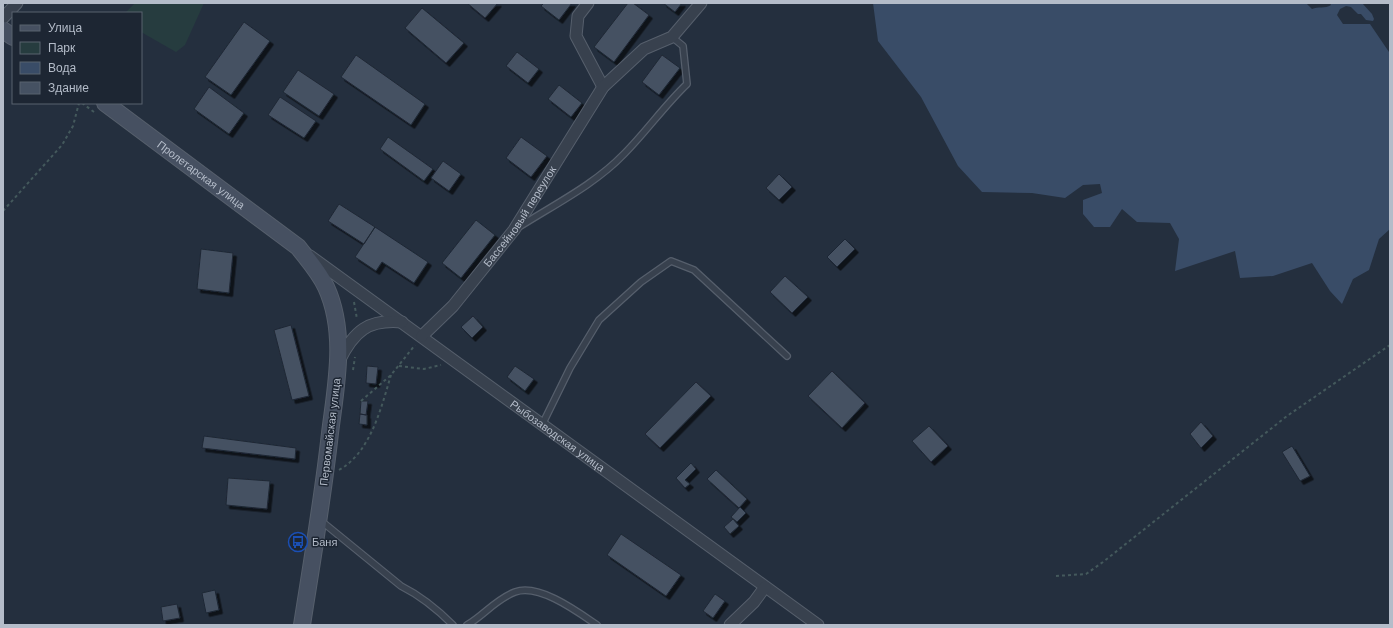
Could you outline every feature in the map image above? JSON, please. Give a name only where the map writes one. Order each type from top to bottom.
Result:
[{"type":"street","points":[[3,18],[17,3]]},
{"type":"street","points":[[588,3],[578,16],[576,36],[603,87]]},
{"type":"street","name":"Бассейновый переулок","points":[[422,336],[453,306],[514,230],[603,87],[644,49],[672,37],[701,3]]},
{"type":"street","points":[[3,30],[12,36]]},
{"type":"street","name":"Пролетарская улица","points":[[100,108],[298,247]]},
{"type":"street","name":"Рыбозаводская улица","points":[[298,247],[818,625]]},
{"type":"street","name":"Первомайская улица","points":[[298,247],[315,268],[326,287],[338,335],[338,363],[319,519],[302,625]]},
{"type":"street","points":[[338,363],[347,345],[359,332],[373,323],[386,321],[403,323]]},
{"type":"street","points":[[730,625],[754,602],[765,587]]},
{"type":"lane","points":[[514,230],[595,180],[624,154],[672,98],[687,84],[683,46],[672,37]]},
{"type":"lane","points":[[542,425],[570,368],[599,320],[641,282],[671,261],[694,270],[787,356]]},
{"type":"lane","points":[[319,519],[401,586],[415,593],[440,612],[453,625]]},
{"type":"lane","points":[[466,625],[515,592],[526,590],[536,591],[555,600],[598,625]]},
{"type":"path","points":[[3,211],[62,145],[73,126],[81,104]]},
{"type":"path","points":[[85,104],[100,108]]},
{"type":"path","points":[[351,285],[359,332]]},
{"type":"path","points":[[361,401],[391,375],[422,336]]},
{"type":"path","points":[[1056,576],[1086,574],[1092,570],[1287,416],[1390,345]]},
{"type":"path","points":[[351,378],[355,355]]},
{"type":"path","points":[[399,366],[424,369],[440,365],[460,364]]},
{"type":"path","points":[[339,463],[338,470],[345,467],[358,454],[370,434],[391,375]]},
{"type":"green space","points":[[135,3],[204,3],[185,45],[176,52],[142,33],[142,12],[126,12]]},
{"type":"water","points":[[873,3],[1306,3],[1312,9],[1329,6],[1331,5],[1330,3],[1362,3],[1372,14],[1374,19],[1373,21],[1366,20],[1361,14],[1358,14],[1351,7],[1346,6],[1340,9],[1337,15],[1343,24],[1370,24],[1389,52],[1390,229],[1379,239],[1369,270],[1353,279],[1342,304],[1330,291],[1312,263],[1273,276],[1240,278],[1235,251],[1175,271],[1179,239],[1170,223],[1137,222],[1122,209],[1110,227],[1094,227],[1083,214],[1083,200],[1102,193],[1100,184],[1083,185],[1065,198],[1032,193],[982,192],[958,166],[921,97],[878,41]]},
{"type":"building","points":[[467,3],[498,3],[485,18]]},
{"type":"building","points":[[544,3],[572,3],[559,20],[541,6]]},
{"type":"building","points":[[628,3],[633,3],[649,15],[614,62],[594,47]]},
{"type":"building","points":[[663,3],[682,3],[675,12]]},
{"type":"building","points":[[422,8],[464,43],[446,63],[405,28]]},
{"type":"building","points":[[244,22],[270,41],[231,95],[205,77]]},
{"type":"building","points":[[517,52],[539,69],[528,83],[506,66]]},
{"type":"building","points":[[356,55],[425,104],[411,125],[341,77]]},
{"type":"building","points":[[662,55],[680,68],[659,95],[642,82]]},
{"type":"building","points":[[298,70],[334,94],[319,116],[283,92]]},
{"type":"building","points":[[559,85],[582,103],[571,117],[548,99]]},
{"type":"building","points":[[209,87],[244,113],[229,134],[194,109]]},
{"type":"building","points":[[280,97],[316,121],[304,138],[268,115]]},
{"type":"building","points":[[388,137],[433,169],[424,181],[380,149]]},
{"type":"building","points":[[521,137],[547,156],[531,177],[506,158]]},
{"type":"building","points":[[443,161],[461,174],[449,191],[431,178]]},
{"type":"building","points":[[779,174],[792,187],[779,200],[766,188]]},
{"type":"building","points":[[339,204],[375,227],[364,244],[328,221]]},
{"type":"building","points":[[476,220],[495,235],[461,278],[442,263]]},
{"type":"building","points":[[375,227],[428,262],[414,283],[382,262],[376,271],[355,257]]},
{"type":"building","points":[[845,239],[855,249],[837,267],[827,257]]},
{"type":"building","points":[[201,249],[233,253],[229,293],[197,289]]},
{"type":"building","points":[[785,276],[808,297],[792,313],[770,292]]},
{"type":"building","points":[[473,316],[483,327],[472,338],[461,327]]},
{"type":"building","points":[[291,325],[309,396],[292,400],[274,330]]},
{"type":"building","points":[[367,366],[378,367],[376,384],[366,383]]},
{"type":"building","points":[[515,366],[534,379],[525,391],[507,377]]},
{"type":"building","points":[[832,371],[865,403],[842,428],[808,396]]},
{"type":"building","points":[[696,382],[711,396],[660,448],[645,434]]},
{"type":"building","points":[[361,401],[368,401],[366,415],[360,414]]},
{"type":"building","points":[[360,414],[367,415],[367,425],[359,424]]},
{"type":"building","points":[[1201,422],[1213,436],[1201,448],[1190,434]]},
{"type":"building","points":[[929,426],[948,446],[931,462],[912,441]]},
{"type":"building","points":[[204,436],[296,448],[295,459],[202,448]]},
{"type":"building","points":[[1292,446],[1310,476],[1300,481],[1282,452]]},
{"type":"building","points":[[691,463],[696,469],[685,480],[690,484],[685,488],[676,478]]},
{"type":"building","points":[[716,470],[747,499],[739,508],[707,479]]},
{"type":"building","points":[[228,478],[270,481],[267,509],[226,505]]},
{"type":"building","points":[[740,507],[746,513],[737,522],[731,517]]},
{"type":"building","points":[[733,519],[739,526],[730,534],[724,527]]},
{"type":"building","points":[[621,534],[681,575],[666,596],[607,555]]},
{"type":"building","points":[[215,590],[219,610],[206,613],[202,593]]},
{"type":"building","points":[[715,594],[725,601],[713,618],[703,611]]},
{"type":"building","points":[[177,604],[180,618],[163,621],[161,607]]},
{"type":"place","name":"Баня","points":[[298,542]]}]
